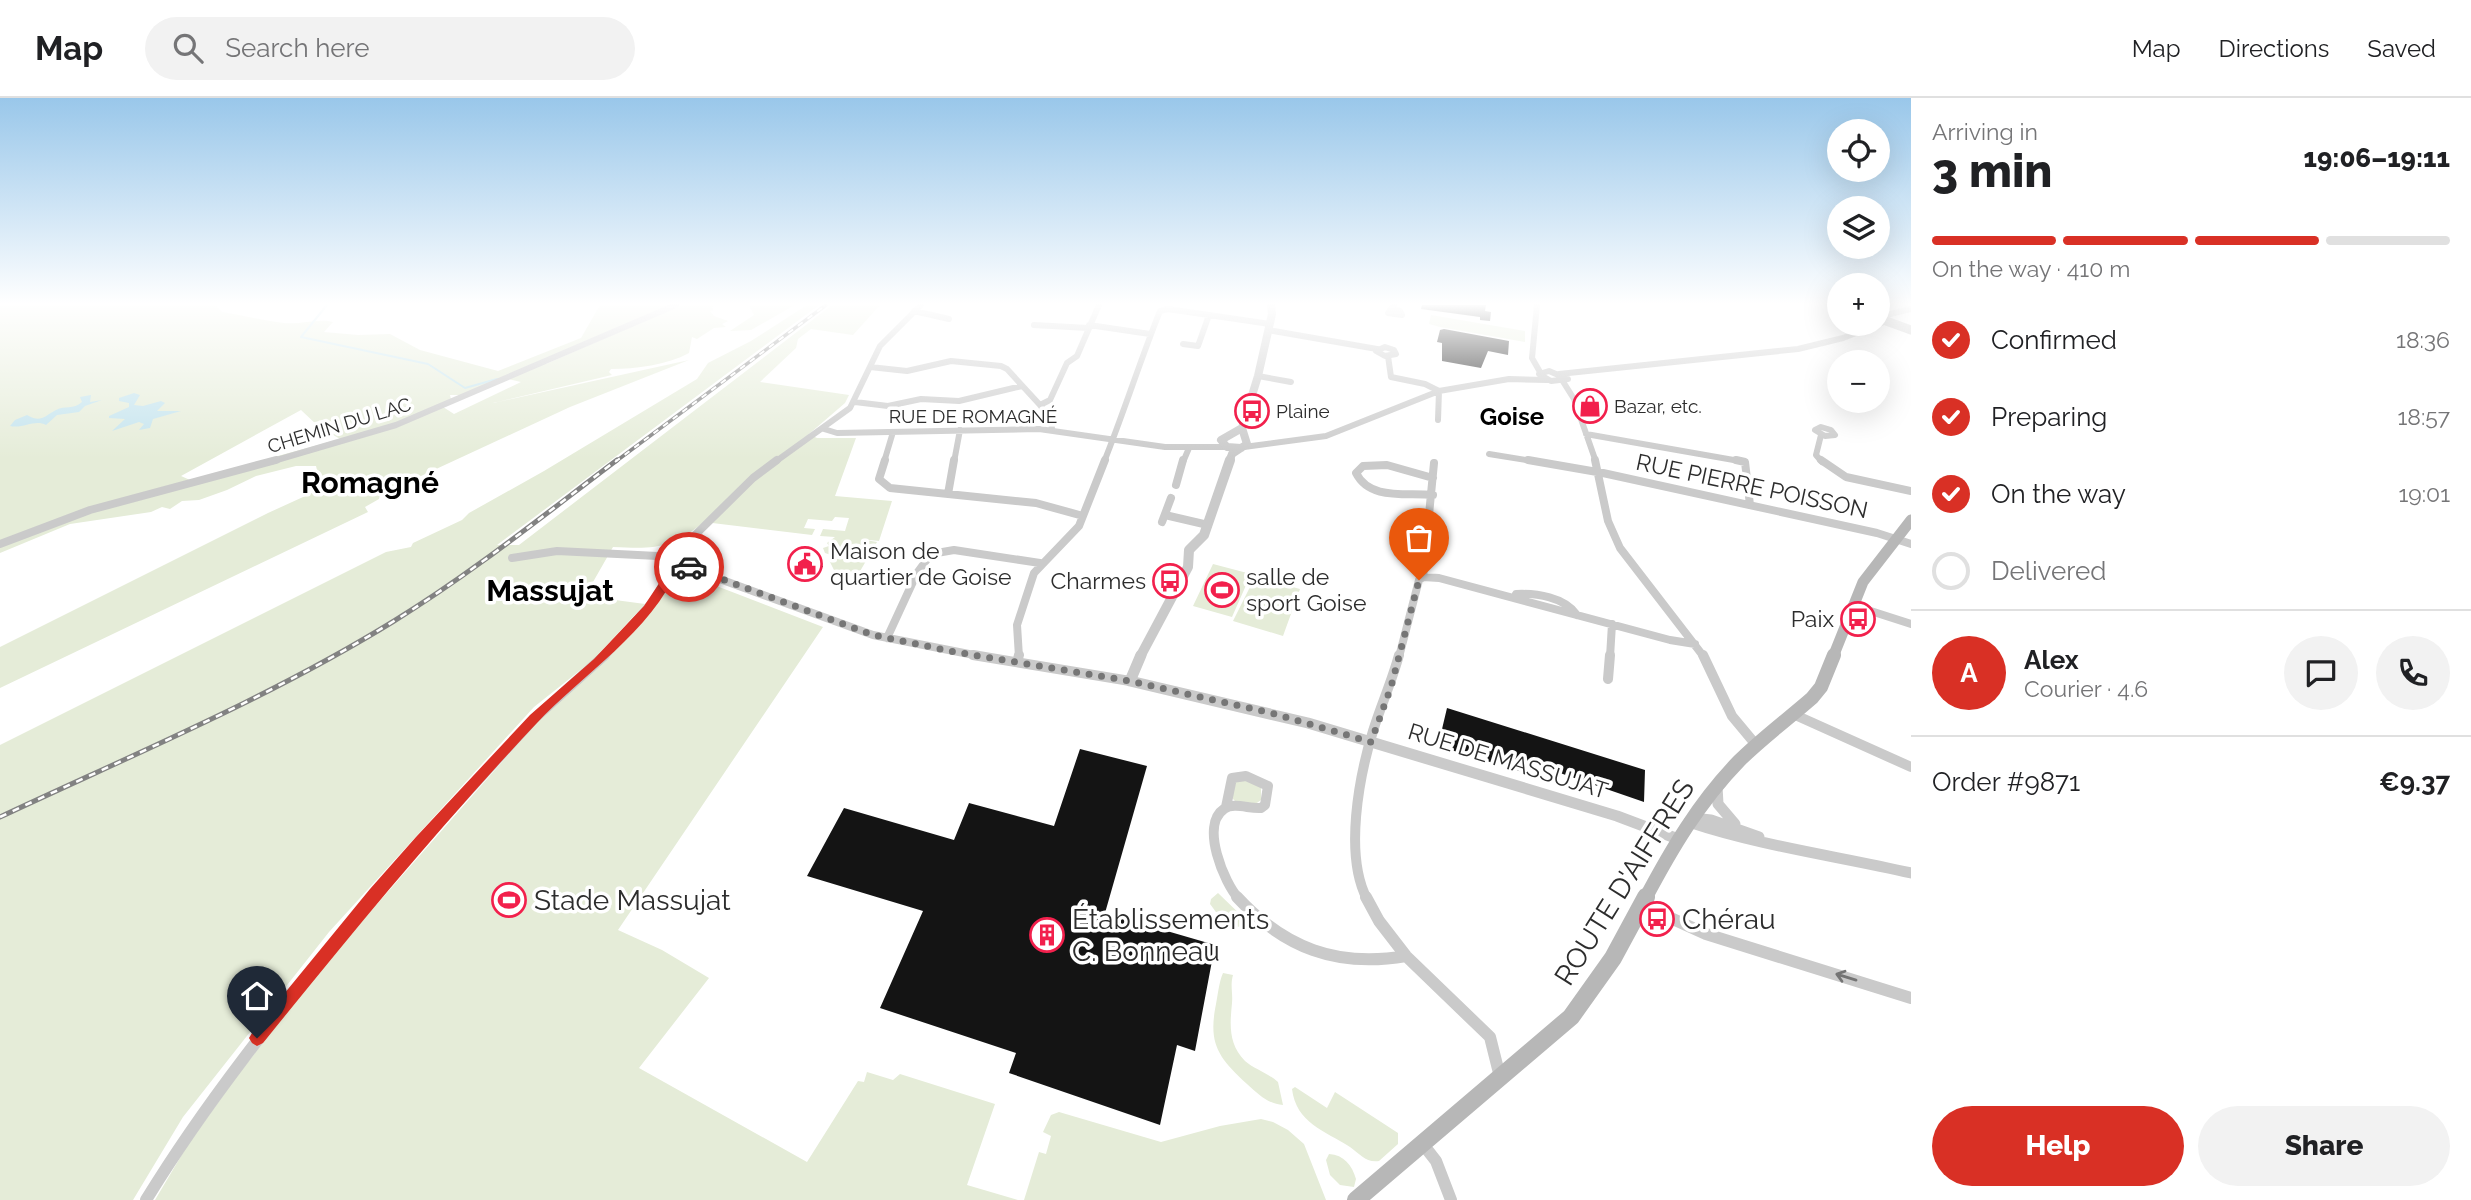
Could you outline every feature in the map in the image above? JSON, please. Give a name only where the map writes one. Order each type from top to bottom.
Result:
[{"type":"main road","name":"ROUTE D'AIFFRES","points":[[1356,1200],[1571,1017],[1613,958],[1691,820],[1739,761],[1821,687],[1852,605],[1871,568],[1911,520]]},
{"type":"street","name":"CHEMIN DU LAC","points":[[0,544],[90,510],[199,483],[396,425],[556,356]]},
{"type":"street","points":[[146,1200],[185,1136],[227,1077],[375,893],[535,718],[620,640],[653,601],[689,541],[753,478],[824,429],[855,402],[876,356]]},
{"type":"street","points":[[1040,405],[1050,400],[1067,363],[1076,356]]},
{"type":"street","points":[[1017,662],[1021,651],[1016,631],[1034,574],[1040,563],[1075,534],[1114,439],[1141,356]]},
{"type":"street","points":[[1130,681],[1139,658],[1188,567],[1189,550],[1204,535],[1262,356]]},
{"type":"street","points":[[1388,356],[1391,377],[1425,384],[1439,391],[1438,420]]},
{"type":"street","points":[[1556,378],[1733,356]]},
{"type":"street","points":[[1532,358],[1540,372]]},
{"type":"street","points":[[1532,358],[1571,390],[1599,473],[1608,522],[1619,546],[1641,581],[1677,619],[1695,643],[1739,727],[1757,746]]},
{"type":"street","points":[[870,368],[907,371],[951,361],[995,365],[1007,369],[1040,405],[1051,420],[1052,429]]},
{"type":"street","name":"RUE DE ROMAGNÉ","points":[[824,429],[837,433],[1052,429],[1189,448],[1236,443],[1283,443],[1326,436],[1439,391],[1540,372],[1556,378]]},
{"type":"street","points":[[1258,376],[1292,382]]},
{"type":"street","name":"RUE DE ROMAGNÉ","points":[[1509,379],[1556,378]]},
{"type":"street","points":[[855,402],[888,406],[921,399],[959,401],[1022,386]]},
{"type":"street","points":[[948,495],[960,430]]},
{"type":"street","points":[[892,432],[879,479],[890,488],[1043,504],[1083,516]]},
{"type":"street","points":[[1586,434],[1745,463],[1750,505]]},
{"type":"street","points":[[1230,435],[1236,443]]},
{"type":"street","points":[[1821,435],[1816,455],[1826,466],[1859,480],[1911,491]]},
{"type":"street","points":[[1176,485],[1177,475],[1189,448]]},
{"type":"street","name":"RUE PIERRE POISSON","points":[[1489,454],[1599,473],[1750,505],[1896,538],[1911,544]]},
{"type":"street","points":[[1423,577],[1434,463]]},
{"type":"street","points":[[1433,478],[1374,464],[1358,468],[1356,473],[1361,483],[1379,491],[1433,495]]},
{"type":"street","points":[[1171,498],[1163,518],[1208,525]]},
{"type":"street","points":[[887,638],[917,573],[931,554],[954,550],[1040,563]]},
{"type":"street","name":"RUE DE MASSUJAT","points":[[512,558],[557,551],[678,557],[687,567],[825,619],[887,638],[1130,681],[1271,713],[1617,816],[1678,839]]},
{"type":"street","points":[[1423,577],[1514,598],[1670,640],[1695,643]]},
{"type":"street","points":[[1423,577],[1419,580],[1391,687],[1371,742],[1354,824],[1355,859],[1371,907],[1406,956],[1490,1037],[1500,1077]]},
{"type":"street","points":[[1852,605],[1911,624]]},
{"type":"street","points":[[1608,679],[1612,624]]},
{"type":"street","points":[[1793,714],[1911,767]]},
{"type":"street","points":[[1717,786],[1718,804],[1722,811],[1733,823],[1755,836]]},
{"type":"street","points":[[1226,807],[1219,812],[1214,828],[1217,856],[1236,896],[1260,922],[1293,942],[1337,958],[1382,961],[1406,956]]},
{"type":"street","points":[[1691,820],[1711,820],[1781,845]]},
{"type":"street","points":[[1691,820],[1737,838],[1911,873]]},
{"type":"street","points":[[1642,905],[1706,934],[1911,998]]},
{"type":"street","points":[[1422,1143],[1436,1161],[1451,1200]]},
{"type":"green space","points":[[0,356],[444,356],[498,371],[535,356],[555,356],[544,361],[546,364],[563,356],[681,356],[641,367],[611,369],[609,372],[612,375],[493,403],[689,360],[570,407],[380,495],[379,499],[365,507],[368,512],[0,688],[0,647],[325,487],[309,477],[317,470],[316,466],[296,466],[256,476],[199,500],[182,501],[170,509],[162,507],[151,512],[70,524],[0,553]],"holes":[[[504,378],[521,382],[454,414],[440,405],[451,399],[450,395],[461,395]],[[301,410],[318,426],[340,439],[190,480],[181,476]]]},
{"type":"green space","points":[[721,356],[750,356],[497,545],[519,545],[765,356],[787,356],[760,382],[849,395],[845,403],[809,434],[817,438],[856,438],[835,496],[892,501],[879,541],[860,539],[877,542],[859,573],[834,570],[829,560],[831,555],[825,553],[823,548],[829,546],[827,543],[835,537],[820,536],[823,529],[845,531],[849,518],[835,517],[832,521],[808,519],[804,528],[815,529],[812,535],[704,522],[681,538],[662,545],[641,548],[613,547],[585,596],[645,604],[593,660],[534,707],[329,932],[183,1117],[133,1200],[0,1200],[0,745],[386,552],[411,547],[413,543],[462,520],[469,513],[697,379],[708,363]]},
{"type":"green space","name":"salle de sport Goise","points":[[1213,564],[1251,574],[1232,617],[1193,606]]},
{"type":"green space","name":"Stade Massujat","points":[[688,575],[823,627],[618,930],[662,950],[709,978],[639,1068],[807,1162],[858,1081],[864,1082],[867,1072],[893,1080],[900,1074],[995,1104],[967,1185],[1018,1200],[155,1200],[187,1146],[237,1076],[327,961],[538,721],[606,659],[673,581]]},
{"type":"green space","points":[[1255,577],[1300,589],[1283,636],[1233,621]]},
{"type":"green space","points":[[1246,779],[1261,787],[1261,800],[1254,805],[1235,801],[1231,797],[1234,782]]},
{"type":"green space","points":[[1218,893],[1247,921],[1245,925],[1229,925],[1221,918],[1210,904],[1211,899]]},
{"type":"green space","points":[[1223,973],[1233,975],[1231,1026],[1236,1048],[1245,1061],[1278,1082],[1283,1105],[1268,1101],[1255,1091],[1229,1066],[1218,1049],[1213,1030]]},
{"type":"green space","points":[[1295,1087],[1327,1108],[1335,1092],[1398,1133],[1398,1144],[1379,1161],[1367,1159],[1306,1118],[1295,1101],[1292,1089]]},
{"type":"green space","points":[[1059,1112],[1161,1142],[1220,1126],[1261,1119],[1273,1122],[1288,1130],[1304,1144],[1326,1200],[1024,1200],[1039,1152],[1046,1154],[1051,1136],[1043,1132],[1051,1115]]},
{"type":"green space","points":[[1329,1154],[1339,1156],[1350,1165],[1356,1179],[1354,1187],[1340,1185],[1330,1175],[1326,1160]]},
{"type":"water","points":[[134,393],[140,395],[134,405],[143,406],[161,401],[165,403],[157,411],[181,411],[153,419],[150,428],[139,430],[144,424],[139,422],[112,431],[125,419],[109,416],[129,407],[129,403],[119,401],[119,398]]},
{"type":"water","points":[[91,395],[90,402],[102,400],[85,406],[79,412],[57,415],[46,425],[38,423],[10,426],[15,420],[27,415],[39,419],[59,409],[75,406],[82,402],[80,397]]},
{"type":"building","points":[[1442,356],[1486,356],[1481,368],[1442,361]]},
{"type":"building","name":"Maison de quartier de Goise","points":[[807,552],[809,556],[816,554],[823,567],[794,575],[788,558]]},
{"type":"building","points":[[1447,708],[1645,770],[1644,802],[1531,763],[1529,774],[1438,746]]},
{"type":"building","name":"Établissements C. Bonneau","points":[[1080,749],[1147,766],[1105,913],[1215,945],[1195,1051],[1177,1045],[1160,1125],[1009,1073],[1016,1053],[880,1008],[923,911],[807,876],[844,808],[954,840],[969,803],[1054,826]]},
{"type":"waterway","points":[[392,356],[428,364],[465,388],[497,379]]},
{"type":"railway","points":[[615,462],[757,356]]},
{"type":"railway","points":[[0,817],[200,725],[347,649],[451,583],[617,460]]},
{"type":"way so far","points":[[689,567],[873,635],[955,652],[1130,681],[1271,713],[1371,742],[1391,687],[1419,580]]},
{"type":"place","name":"Bazar, etc.","points":[[1590,406]]},
{"type":"place","name":"Plaine","points":[[1252,411]]},
{"type":"place","name":"Maison de quartier de Goise","points":[[805,564]]},
{"type":"place","name":"Charmes","points":[[1170,581]]},
{"type":"place","name":"salle de sport Goise","points":[[1222,590]]},
{"type":"place","name":"Paix","points":[[1858,619]]},
{"type":"place","name":"Stade Massujat","points":[[509,900]]},
{"type":"place","name":"Chérau","points":[[1657,919]]},
{"type":"place","name":"Établissements C. Bonneau","points":[[1047,935]]},
{"type":"district","name":"Goise","points":[[1512,417]]},
{"type":"district","name":"Romagné","points":[[370,483]]},
{"type":"district","name":"Massujat","points":[[550,591]]},
{"type":"route","points":[[257,1038],[421,841],[535,718],[620,640],[648,608],[671,574],[678,557],[683,565],[689,567]]}]
